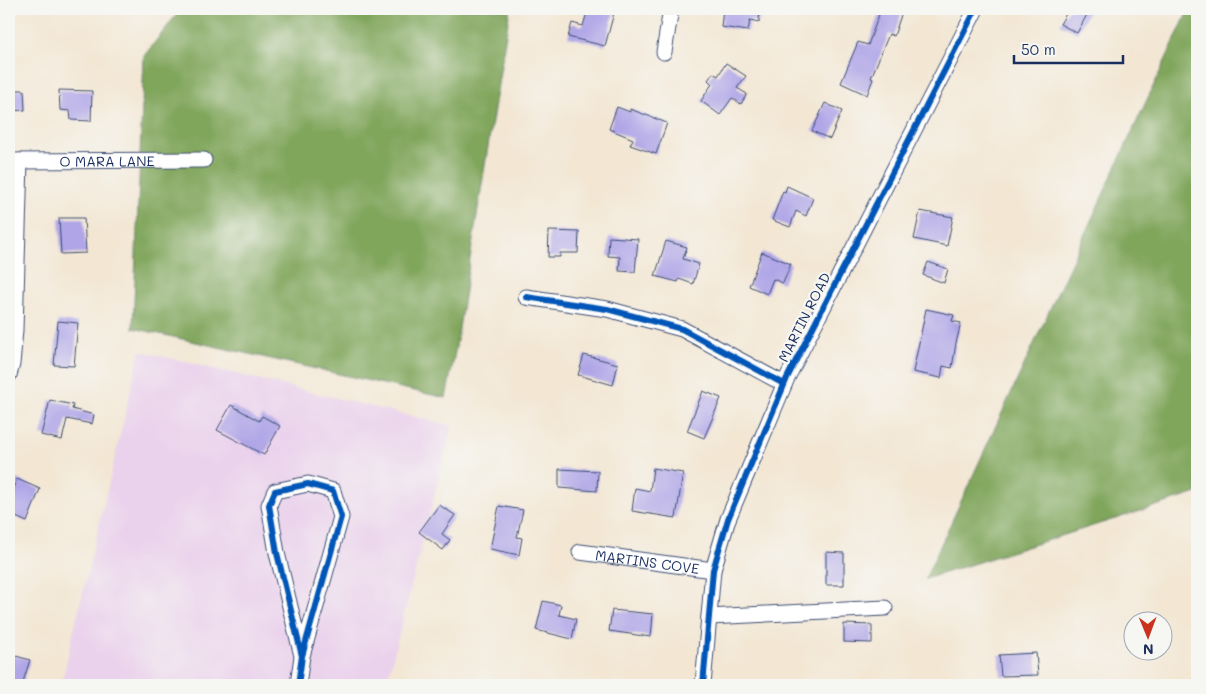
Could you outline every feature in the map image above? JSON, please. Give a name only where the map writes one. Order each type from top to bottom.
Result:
[{"type":"street","points":[[664,52],[671,9]]},
{"type":"street","name":"MARTIN ROAD","points":[[703,685],[713,570],[728,519],[784,384],[976,9]]},
{"type":"street","name":"O MARA LANE","points":[[14,161],[204,160]]},
{"type":"street","points":[[9,375],[12,364],[15,330],[14,161]]},
{"type":"street","points":[[526,297],[607,309],[682,329],[784,384]]},
{"type":"street","points":[[298,685],[302,656],[341,517],[333,491],[308,484],[275,491],[269,505],[277,553],[302,656]]},
{"type":"street","name":"MARTINS COVE","points":[[580,552],[713,570]]},
{"type":"street","points":[[709,618],[885,608]]},
{"type":"shaded area","points":[[140,351],[452,426],[386,685],[61,685]]},
{"type":"green space","points":[[181,9],[510,9],[456,347],[446,398],[133,328],[144,56]]},
{"type":"green space","points":[[1189,9],[1197,9],[1197,493],[925,579]]},
{"type":"building","points":[[588,9],[615,9],[605,46],[568,37],[572,23],[583,26]]},
{"type":"building","points":[[723,9],[760,9],[759,22],[750,20],[748,31],[721,27]]},
{"type":"building","points":[[881,9],[903,9],[894,36],[889,34],[871,78],[873,79],[867,95],[841,83],[858,42],[868,45]]},
{"type":"building","points":[[1069,9],[1090,9],[1077,33],[1060,24]]},
{"type":"building","points":[[726,63],[746,76],[737,88],[747,94],[741,104],[732,98],[720,115],[701,101],[712,84],[708,80],[713,73],[718,76]]},
{"type":"building","points":[[9,90],[24,90],[25,110],[9,111]]},
{"type":"building","points":[[59,90],[92,91],[91,121],[71,120],[70,111],[60,110]]},
{"type":"building","points":[[825,103],[842,111],[830,139],[812,131]]},
{"type":"building","points":[[617,107],[630,112],[630,109],[667,123],[656,154],[630,145],[633,139],[609,129]]},
{"type":"building","points":[[787,186],[813,198],[806,216],[796,211],[790,227],[772,220],[783,191],[785,192]]},
{"type":"building","points":[[920,211],[953,217],[947,246],[914,239]]},
{"type":"building","points":[[59,218],[84,218],[86,253],[61,254]]},
{"type":"building","points":[[549,231],[579,232],[578,253],[560,253],[560,257],[548,257]]},
{"type":"building","points":[[609,237],[638,239],[635,272],[619,271],[620,257],[608,256]]},
{"type":"building","points":[[666,241],[687,247],[683,259],[699,264],[693,284],[679,279],[678,282],[655,276]]},
{"type":"building","points":[[762,252],[791,264],[783,283],[773,279],[767,294],[749,286]]},
{"type":"building","points":[[928,262],[948,269],[944,283],[923,275]]},
{"type":"building","points":[[926,309],[954,315],[952,321],[961,323],[952,368],[943,366],[941,378],[913,372]]},
{"type":"building","points":[[58,321],[78,323],[74,366],[54,365]]},
{"type":"building","points":[[584,355],[618,364],[613,385],[578,375]]},
{"type":"building","points":[[703,391],[721,398],[704,438],[687,431]]},
{"type":"building","points":[[50,400],[73,405],[72,409],[94,415],[92,424],[67,419],[62,440],[41,435]]},
{"type":"building","points":[[231,405],[259,421],[262,416],[280,426],[264,455],[217,430]]},
{"type":"building","points":[[653,468],[683,473],[676,518],[632,511],[635,488],[650,491]]},
{"type":"building","points":[[559,469],[598,471],[597,491],[559,488]]},
{"type":"building","points":[[17,479],[40,489],[27,522],[9,514],[9,500]]},
{"type":"building","points":[[439,505],[455,515],[442,534],[450,540],[443,550],[419,532]]},
{"type":"building","points":[[499,506],[523,510],[517,537],[522,538],[519,555],[490,549]]},
{"type":"building","points":[[826,552],[844,553],[844,585],[826,585]]},
{"type":"building","points":[[543,601],[561,605],[559,615],[576,619],[572,639],[536,630]]},
{"type":"building","points":[[612,610],[653,614],[651,637],[609,631]]},
{"type":"building","points":[[844,624],[872,625],[872,643],[844,642]]},
{"type":"building","points":[[1036,653],[1038,675],[1001,676],[999,655]]},
{"type":"building","points":[[9,654],[30,660],[22,685],[9,683]]},
{"type":"cycle path","points":[[703,685],[713,570],[728,519],[787,378],[976,9]]},
{"type":"cycle path","points":[[526,297],[607,309],[682,329],[784,384]]},
{"type":"cycle path","points":[[298,685],[302,656],[341,517],[333,491],[308,484],[275,491],[269,505],[277,553],[302,656]]}]
